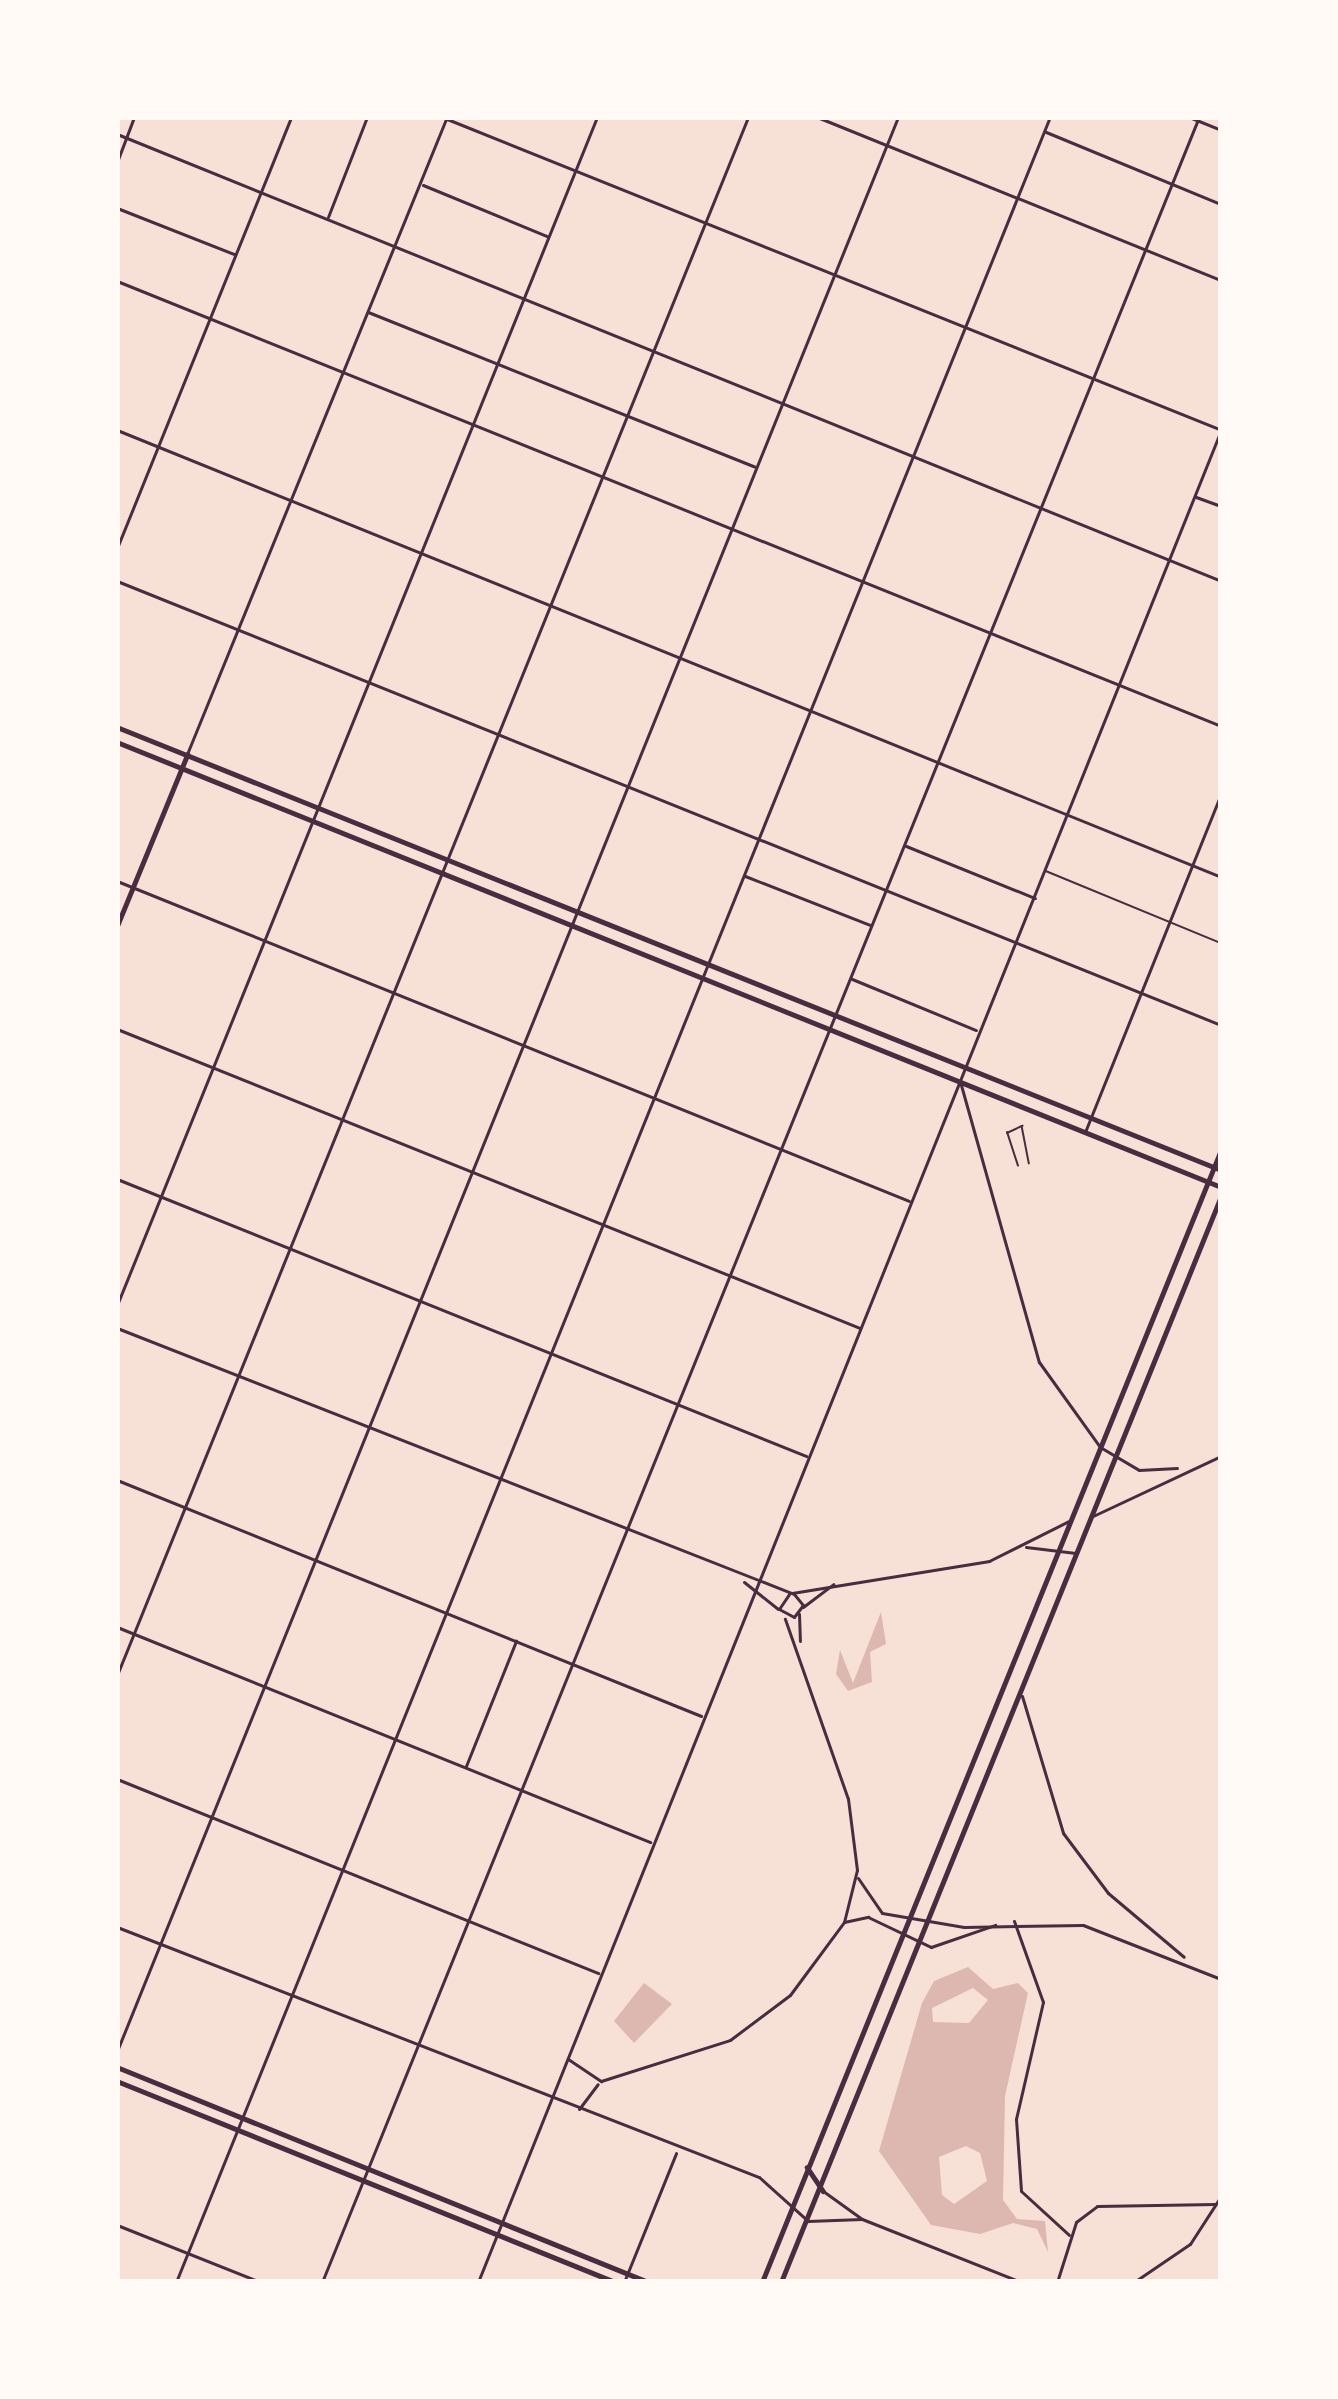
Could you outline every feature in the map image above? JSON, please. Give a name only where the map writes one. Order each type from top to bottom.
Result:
[{"type":"main road","points":[[117,727],[1218,1168]]},
{"type":"main road","points":[[117,742],[1221,1187]]},
{"type":"main road","points":[[117,926],[187,755]]},
{"type":"main road","points":[[762,2282],[1208,1182],[1218,1168],[1221,1150]]},
{"type":"main road","points":[[781,2282],[812,2222],[1221,1196]]},
{"type":"main road","points":[[117,2067],[648,2282]]},
{"type":"main road","points":[[117,2081],[615,2282]]},
{"type":"main road","points":[[807,2167],[823,2191]]},
{"type":"street","points":[[117,161],[134,117]]},
{"type":"street","points":[[117,548],[291,117]]},
{"type":"street","points":[[327,219],[367,117]]},
{"type":"street","points":[[117,1305],[597,117]]},
{"type":"street","points":[[117,1675],[748,117]]},
{"type":"street","points":[[817,117],[1221,280]]},
{"type":"street","points":[[117,2051],[898,117]]},
{"type":"street","points":[[176,2282],[1050,117]]},
{"type":"street","points":[[1189,117],[1221,130]]},
{"type":"street","points":[[187,755],[445,118],[1221,430],[478,2282]]},
{"type":"street","points":[[322,2282],[1198,119]]},
{"type":"street","points":[[1044,131],[1221,204]]},
{"type":"street","points":[[117,134],[1221,581]]},
{"type":"street","points":[[420,183],[549,237]]},
{"type":"street","points":[[117,208],[235,255]]},
{"type":"street","points":[[117,281],[1221,726]]},
{"type":"street","points":[[368,312],[756,467]]},
{"type":"street","points":[[117,430],[1221,877]]},
{"type":"street","points":[[1195,496],[1221,506]]},
{"type":"street","points":[[117,580],[1221,1025]]},
{"type":"street","points":[[1085,1132],[1221,794]]},
{"type":"street","points":[[904,845],[1035,898]]},
{"type":"street","points":[[744,875],[872,926]]},
{"type":"street","points":[[117,881],[911,1202]]},
{"type":"street","points":[[850,978],[980,1032]]},
{"type":"street","points":[[117,1029],[860,1328]]},
{"type":"street","points":[[959,1080],[1024,1331],[1100,1447],[1139,1470],[1177,1468],[1221,1456]]},
{"type":"street","points":[[117,1179],[808,1456]]},
{"type":"street","points":[[117,1328],[744,1581],[790,1594],[1025,1547],[1077,1553]]},
{"type":"street","points":[[1091,1517],[1177,1468]]},
{"type":"street","points":[[117,1480],[703,1716]]},
{"type":"street","points":[[1025,1547],[1071,1519]]},
{"type":"street","points":[[744,1581],[753,1595],[782,1612],[801,1648],[840,1757],[857,1870],[872,1909],[1083,1925],[1190,1962],[1221,1979]]},
{"type":"street","points":[[782,1612],[801,1611],[835,1583]]},
{"type":"street","points":[[790,1594],[801,1611],[801,1648]]},
{"type":"street","points":[[782,1612],[790,1594]]},
{"type":"street","points":[[117,1627],[652,1843]]},
{"type":"street","points":[[465,1768],[516,1641]]},
{"type":"street","points":[[1020,1694],[1063,1833],[1108,1894],[1190,1962]]},
{"type":"street","points":[[117,1779],[599,1974]]},
{"type":"street","points":[[577,2110],[601,2081],[730,2040],[790,1995],[844,1922],[857,1870]]},
{"type":"street","points":[[844,1922],[868,1918],[920,1946],[1002,1922]]},
{"type":"street","points":[[1014,1921],[1043,2002],[1016,2119],[1022,2192],[1069,2235]]},
{"type":"street","points":[[117,1927],[677,2151],[759,2177],[812,2222],[862,2219]]},
{"type":"street","points":[[567,2057],[601,2081]]},
{"type":"street","points":[[624,2282],[677,2151]]},
{"type":"street","points":[[823,2191],[862,2219],[1021,2282]]},
{"type":"street","points":[[1134,2282],[1190,2244],[1221,2196]]},
{"type":"street","points":[[1057,2282],[1069,2235],[1112,2200],[1186,2212],[1215,2204]]},
{"type":"street","points":[[117,2224],[260,2282]]},
{"type":"lane","points":[[1046,872],[1221,943]]},
{"type":"lane","points":[[1018,1166],[1007,1132],[1022,1126],[1029,1162]]},
{"type":"lane","points":[[1010,1140],[1024,1136]]},
{"type":"lane","points":[[1016,1158],[1027,1155]]},
{"type":"shaded area","points":[[881,1612],[886,1644],[870,1652],[872,1682],[848,1691],[836,1674],[840,1650],[853,1683]]},
{"type":"shaded area","points":[[968,1967],[993,1989],[1018,1983],[1028,1993],[1005,2096],[1003,2200],[1017,2219],[1045,2221],[1048,2252],[1037,2229],[1013,2223],[980,2234],[931,2225],[879,2151],[922,2003],[934,1981]],"holes":[[[973,1988],[988,2000],[969,2023],[933,2022],[932,2008]],[[966,2146],[980,2153],[987,2181],[954,2204],[942,2195],[939,2157]]]},
{"type":"shaded area","points":[[644,1983],[672,2004],[634,2043],[614,2021]]}]
